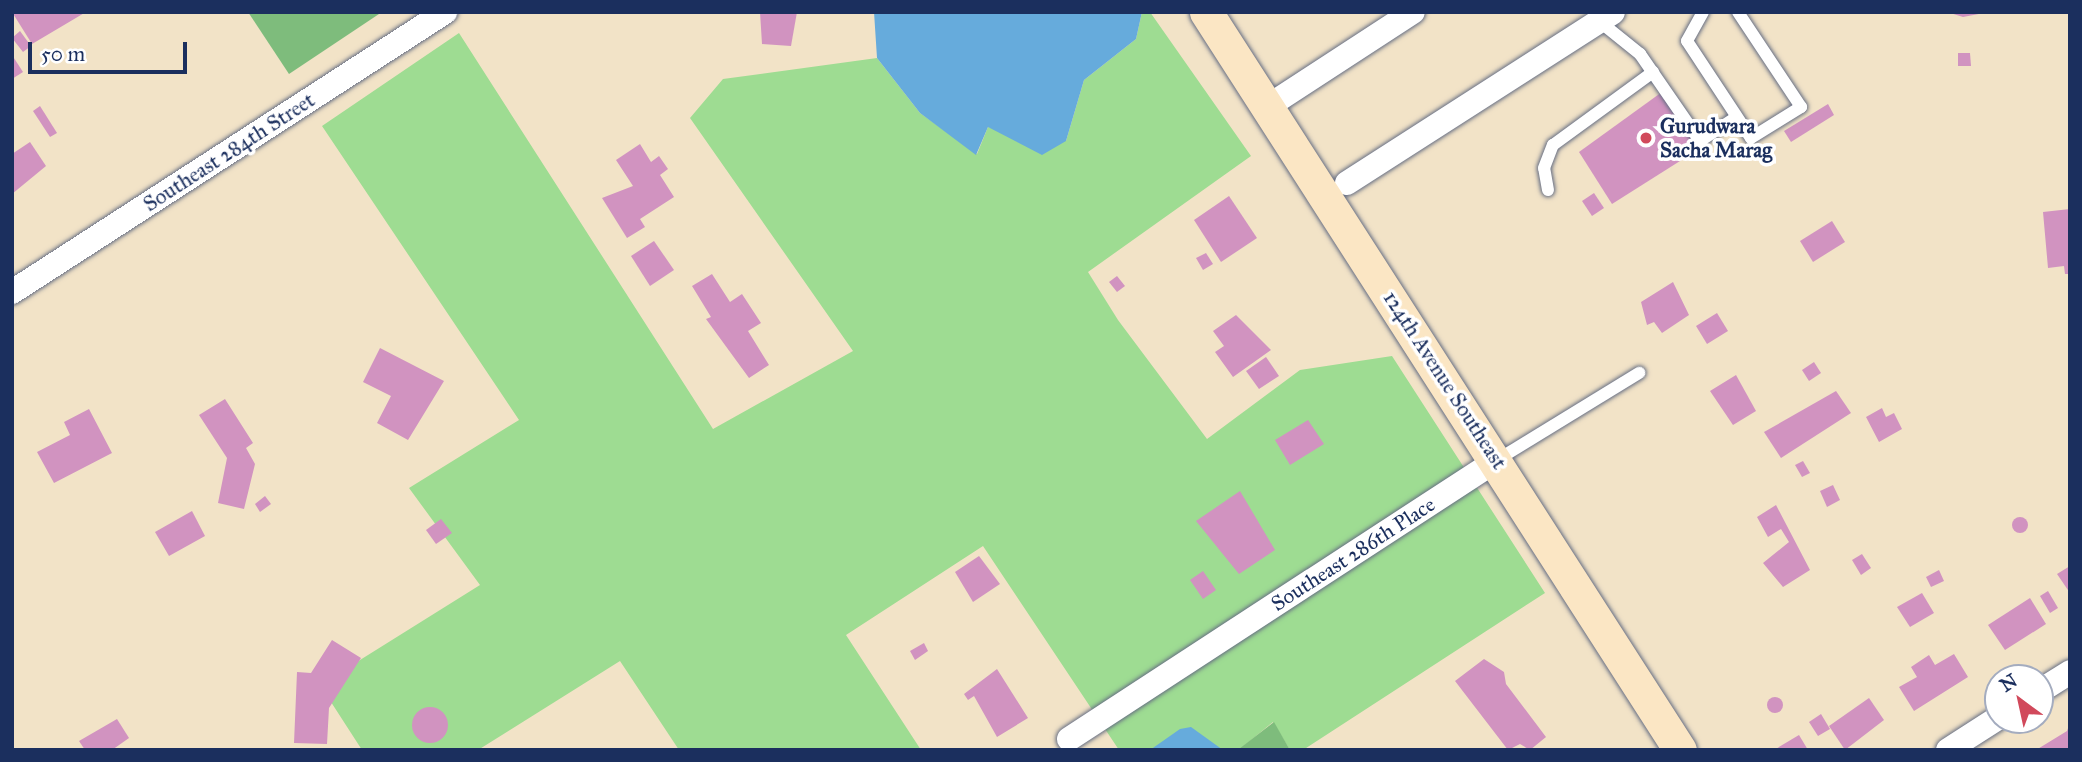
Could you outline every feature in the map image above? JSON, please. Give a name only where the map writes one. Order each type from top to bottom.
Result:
[{"type":"street","name":"Southeast 284th Street","points":[[12,292],[446,12]]},
{"type":"street","name":"124th Avenue Southeast","points":[[1206,12],[1497,460],[1680,750]]},
{"type":"street","points":[[1267,107],[1413,12]]},
{"type":"street","points":[[1347,183],[1606,17]]},
{"type":"street","name":"Southeast 286th Place","points":[[1069,739],[1497,460]]},
{"type":"street","points":[[2054,682],[2070,672]]},
{"type":"street","points":[[1948,750],[1984,727]]},
{"type":"lane","points":[[1703,12],[1687,41],[1735,118],[1751,138],[1801,107],[1738,12]]},
{"type":"lane","points":[[1606,17],[1653,72],[1700,141],[1735,118]]},
{"type":"lane","points":[[1548,190],[1544,168],[1553,145],[1653,72]]},
{"type":"lane","name":"Southeast 286th Place","points":[[1497,460],[1639,373]]},
{"type":"green space","points":[[248,12],[382,12],[289,74]]},
{"type":"green space","points":[[1142,12],[1150,12],[1251,156],[1088,272],[1118,320],[1207,439],[1300,370],[1392,356],[1545,593],[1303,750],[1290,750],[1273,722],[1239,750],[1119,750],[983,546],[846,635],[921,750],[679,750],[620,661],[478,750],[362,750],[320,685],[480,585],[409,488],[519,420],[322,126],[459,33],[713,429],[853,351],[690,118],[723,79],[877,58],[920,113],[977,154],[988,127],[1066,141],[1084,80],[1136,39]]},
{"type":"green space","points":[[1274,722],[1290,750],[1239,750],[1239,749]]},
{"type":"water","points":[[874,12],[1142,12],[1136,39],[1084,80],[1066,141],[1042,155],[988,127],[976,155],[920,113],[877,58]]},
{"type":"water","points":[[1191,727],[1223,750],[1150,750],[1180,729]]},
{"type":"building","points":[[12,12],[86,12],[32,44]]},
{"type":"building","points":[[760,12],[797,12],[791,46],[762,44]]},
{"type":"building","points":[[1947,12],[1984,12],[1984,13],[1963,17]]},
{"type":"building","points":[[20,31],[31,46],[23,52],[12,38]]},
{"type":"building","points":[[1958,53],[1970,53],[1971,66],[1958,66]]},
{"type":"building","points":[[12,55],[23,72],[12,79]]},
{"type":"building","name":"Gurudwara Sacha Marag","points":[[1662,92],[1699,149],[1612,204],[1579,152]]},
{"type":"building","points":[[1828,104],[1834,115],[1791,142],[1784,131]]},
{"type":"building","points":[[40,106],[57,133],[50,137],[33,111]]},
{"type":"building","points":[[30,142],[46,166],[12,194],[12,154]]},
{"type":"building","points":[[640,144],[651,162],[659,156],[668,169],[660,175],[674,197],[640,219],[645,227],[627,238],[602,198],[633,186],[616,160]]},
{"type":"building","points":[[1594,193],[1604,208],[1592,216],[1582,201]]},
{"type":"building","points":[[1229,196],[1257,238],[1221,262],[1194,220]]},
{"type":"building","points":[[2070,209],[2070,274],[2065,274],[2064,266],[2048,268],[2043,212]]},
{"type":"building","points":[[1832,221],[1845,242],[1813,262],[1800,241]]},
{"type":"building","points":[[654,241],[674,270],[650,286],[631,256]]},
{"type":"building","points":[[1206,253],[1213,264],[1203,270],[1196,258]]},
{"type":"building","points":[[712,274],[730,302],[742,294],[761,323],[748,331],[769,365],[749,378],[706,319],[711,317],[692,286]]},
{"type":"building","points":[[1117,276],[1125,286],[1117,292],[1109,282]]},
{"type":"building","points":[[1673,282],[1689,315],[1662,333],[1654,322],[1647,325],[1641,302]]},
{"type":"building","points":[[1717,313],[1728,331],[1707,344],[1696,326]]},
{"type":"building","points":[[1236,315],[1271,350],[1233,377],[1215,352],[1224,346],[1213,331]]},
{"type":"building","points":[[380,348],[444,381],[408,440],[377,423],[391,396],[363,382]]},
{"type":"building","points":[[1266,357],[1279,376],[1259,389],[1246,371]]},
{"type":"building","points":[[1814,362],[1821,373],[1809,381],[1802,370]]},
{"type":"building","points":[[1736,375],[1756,411],[1733,425],[1710,391]]},
{"type":"building","points":[[1836,391],[1851,413],[1781,458],[1764,432]]},
{"type":"building","points":[[225,399],[253,443],[246,448],[255,464],[244,509],[218,503],[227,458],[199,415]]},
{"type":"building","points":[[1882,408],[1886,417],[1894,413],[1902,429],[1879,442],[1866,417]]},
{"type":"building","points":[[89,409],[112,453],[54,483],[37,452],[70,435],[64,422]]},
{"type":"building","points":[[1308,420],[1324,444],[1290,465],[1275,440]]},
{"type":"building","points":[[1803,461],[1810,473],[1802,477],[1795,465]]},
{"type":"building","points":[[1833,485],[1840,500],[1827,507],[1820,491]]},
{"type":"building","points":[[1240,491],[1275,550],[1239,574],[1196,521]]},
{"type":"building","points":[[265,496],[271,504],[260,512],[255,504]]},
{"type":"building","points":[[1776,505],[1810,570],[1783,587],[1763,563],[1789,542],[1781,529],[1768,537],[1757,517]]},
{"type":"building","points":[[192,511],[205,536],[169,556],[155,532]]},
{"type":"building","points":[[2020,517],[2028,525],[2020,533],[2012,525]]},
{"type":"building","points":[[441,519],[452,533],[436,544],[426,530]]},
{"type":"building","points":[[1862,554],[1871,568],[1861,575],[1852,560]]},
{"type":"building","points":[[979,556],[1000,584],[973,602],[955,572]]},
{"type":"building","points":[[2070,566],[2070,593],[2057,574]]},
{"type":"building","points":[[1939,570],[1944,581],[1931,587],[1926,577]]},
{"type":"building","points":[[1203,571],[1216,590],[1203,599],[1190,580]]},
{"type":"building","points":[[2048,591],[2058,608],[2050,613],[2040,596]]},
{"type":"building","points":[[1922,593],[1934,613],[1910,627],[1897,607]]},
{"type":"building","points":[[2030,598],[2046,624],[2005,650],[1988,625]]},
{"type":"building","points":[[332,640],[361,658],[329,708],[327,744],[294,743],[297,672],[311,673]]},
{"type":"building","points":[[924,643],[928,651],[915,660],[910,651]]},
{"type":"building","points":[[1954,654],[1968,677],[1914,711],[1899,687],[1917,677],[1911,667],[1929,655],[1935,665]]},
{"type":"building","points":[[1484,659],[1504,672],[1506,684],[1546,737],[1530,750],[1520,744],[1508,750],[1455,681]]},
{"type":"building","points":[[997,669],[1028,718],[997,737],[974,696],[968,700],[964,694]]},
{"type":"building","points":[[1772,697],[1778,697],[1783,705],[1781,711],[1772,713],[1767,708],[1767,702]]},
{"type":"building","points":[[1869,698],[1884,720],[1845,750],[1829,726]]},
{"type":"building","points":[[430,707],[443,712],[448,725],[443,738],[430,743],[417,738],[412,725],[417,712]]},
{"type":"building","points":[[1821,714],[1830,729],[1818,736],[1809,722]]},
{"type":"building","points":[[117,719],[129,738],[112,750],[85,750],[79,741]]},
{"type":"building","points":[[2070,723],[2070,750],[2036,750],[2067,731]]},
{"type":"building","points":[[1799,735],[1808,750],[1774,750]]},
{"type":"place","name":"Gurudwara Sacha Marag","points":[[1646,138]]}]
